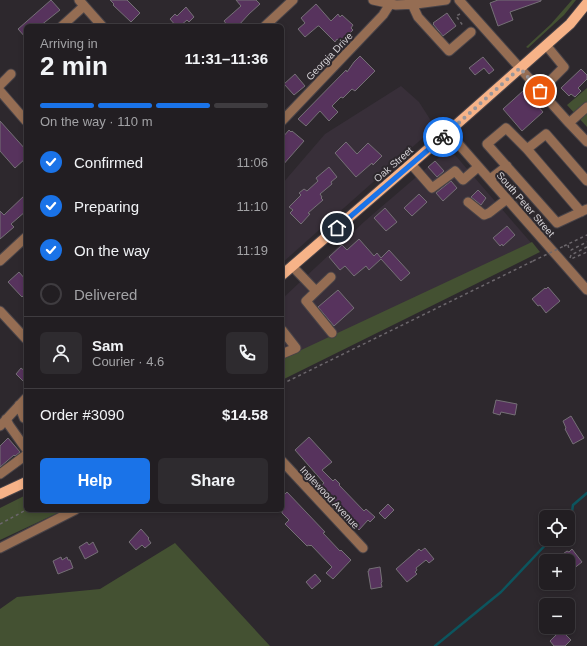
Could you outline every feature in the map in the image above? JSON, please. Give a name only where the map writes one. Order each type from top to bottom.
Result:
[{"type":"main road","name":"Oak Street","points":[[284,273],[448,132],[570,24],[587,4]]},
{"type":"main road","points":[[0,494],[24,483]]},
{"type":"street","points":[[267,24],[293,0]]},
{"type":"street","points":[[373,0],[396,5],[446,0]]},
{"type":"street","points":[[459,0],[587,142]]},
{"type":"street","points":[[64,24],[81,3],[100,24]]},
{"type":"street","name":"Georgia Drive","points":[[284,119],[383,15],[390,4]]},
{"type":"street","points":[[412,4],[418,17],[448,51],[470,33]]},
{"type":"street","points":[[540,91],[564,67],[546,45]]},
{"type":"street","points":[[0,85],[11,74]]},
{"type":"street","points":[[0,91],[24,119]]},
{"type":"street","points":[[569,123],[587,107]]},
{"type":"street","points":[[506,128],[527,149],[584,210],[557,223],[487,144],[506,128]]},
{"type":"street","name":"South Peter Street","points":[[448,132],[587,290]]},
{"type":"street","points":[[527,149],[546,134],[587,181]]},
{"type":"street","points":[[411,164],[432,188],[455,171],[463,180],[478,167]]},
{"type":"street","points":[[490,180],[507,166]]},
{"type":"street","points":[[468,202],[484,215],[489,213],[507,199]]},
{"type":"street","points":[[0,261],[24,239]]},
{"type":"street","points":[[292,266],[316,291]]},
{"type":"street","points":[[331,277],[306,301],[332,333]]},
{"type":"street","points":[[0,310],[24,337]]},
{"type":"street","points":[[284,333],[296,348],[284,353]]},
{"type":"street","points":[[24,400],[3,423],[9,425],[24,446]]},
{"type":"street","points":[[19,405],[24,418]]},
{"type":"street","points":[[0,474],[24,456]]},
{"type":"street","name":"Inglewood Avenue","points":[[284,463],[363,548]]},
{"type":"street","points":[[0,548],[71,512]]},
{"type":"path","points":[[460,14],[456,16],[470,33]]},
{"type":"path","points":[[284,383],[587,235]]},
{"type":"path","points":[[567,244],[571,250],[587,242]]},
{"type":"path","points":[[571,255],[587,247]]},
{"type":"path","points":[[567,253],[571,255],[570,258],[572,259],[587,252]]},
{"type":"path","points":[[0,524],[24,511]]},
{"type":"shaded area","points":[[401,86],[419,102],[435,127],[284,261],[284,182],[325,134]]},
{"type":"shaded area","points":[[443,154],[455,155],[533,245],[284,372],[284,297],[365,221]]},
{"type":"green space","points":[[572,0],[576,0],[564,15],[528,48],[526,47],[551,24]]},
{"type":"green space","points":[[587,88],[587,127],[567,105]]},
{"type":"green space","points":[[532,242],[540,252],[284,379],[284,358]]},
{"type":"green space","points":[[24,496],[24,512],[60,512],[0,540],[0,508]]},
{"type":"green space","points":[[175,543],[270,646],[0,646],[0,609],[17,597],[100,589]]},
{"type":"building","points":[[51,0],[60,10],[42,24],[24,24],[24,36],[18,29]]},
{"type":"building","points":[[110,0],[127,0],[140,13],[131,22],[113,5],[114,4]]},
{"type":"building","points":[[236,0],[256,0],[260,4],[240,24],[226,24],[224,21],[241,6]]},
{"type":"building","points":[[498,0],[541,1],[510,12],[513,20],[498,26],[490,3]]},
{"type":"building","points":[[316,4],[331,21],[338,14],[340,17],[342,15],[353,25],[351,28],[353,30],[341,42],[337,39],[335,42],[319,26],[305,37],[298,29],[305,23],[301,18]]},
{"type":"building","points":[[186,7],[194,17],[189,22],[187,20],[182,24],[174,24],[170,19],[175,14],[177,16]]},
{"type":"building","points":[[447,13],[456,26],[443,36],[433,23]]},
{"type":"building","points":[[360,56],[375,71],[355,91],[352,89],[332,106],[338,112],[329,121],[320,111],[306,126],[298,119],[346,70],[347,72]]},
{"type":"building","points":[[483,57],[494,70],[489,74],[484,68],[475,75],[469,68]]},
{"type":"building","points":[[581,69],[587,75],[587,79],[578,88],[581,91],[575,97],[571,94],[569,96],[561,88]]},
{"type":"building","points":[[295,74],[305,86],[294,95],[284,84]]},
{"type":"building","points":[[524,90],[543,112],[522,131],[503,109]]},
{"type":"building","points":[[0,121],[24,148],[24,160],[15,168],[0,151]]},
{"type":"building","points":[[289,130],[304,141],[284,164],[284,136]]},
{"type":"building","points":[[346,142],[357,154],[368,143],[382,156],[373,165],[372,163],[356,177],[335,153]]},
{"type":"building","points":[[435,161],[444,171],[437,177],[428,167]]},
{"type":"building","points":[[329,167],[337,177],[331,182],[332,184],[320,194],[323,200],[308,213],[310,214],[301,224],[290,213],[293,210],[289,207],[301,195],[299,193],[304,189],[307,191],[318,181],[316,178]]},
{"type":"building","points":[[451,181],[457,188],[443,201],[436,193]]},
{"type":"building","points":[[478,190],[486,198],[481,205],[471,197]]},
{"type":"building","points":[[419,194],[427,202],[412,216],[404,208]]},
{"type":"building","points":[[24,196],[24,213],[11,224],[14,227],[0,239],[0,211],[4,215]]},
{"type":"building","points":[[385,208],[397,222],[386,231],[374,218]]},
{"type":"building","points":[[507,226],[515,235],[503,246],[502,244],[500,246],[493,238]]},
{"type":"building","points":[[359,239],[374,256],[377,253],[381,258],[389,250],[410,273],[401,281],[381,259],[369,270],[366,266],[354,276],[345,266],[340,270],[329,257],[342,245],[347,250]]},
{"type":"building","points":[[19,272],[24,278],[24,295],[22,297],[8,282]]},
{"type":"building","points":[[548,287],[560,301],[546,313],[540,305],[538,306],[532,299]]},
{"type":"building","points":[[338,290],[354,308],[334,326],[318,307]]},
{"type":"building","points":[[21,368],[24,370],[24,382],[16,374]]},
{"type":"building","points":[[496,400],[517,404],[515,415],[501,412],[500,415],[493,413]]},
{"type":"building","points":[[571,416],[584,438],[573,444],[565,429],[566,428],[563,421]]},
{"type":"building","points":[[309,437],[332,462],[322,470],[333,481],[335,479],[364,511],[366,509],[375,517],[370,522],[368,520],[359,530],[317,489],[324,483],[295,450]]},
{"type":"building","points":[[8,438],[20,452],[0,467],[0,446]]},
{"type":"building","points":[[287,492],[325,532],[323,533],[351,560],[333,579],[326,573],[332,567],[311,545],[307,546],[285,524],[289,520],[282,513],[284,512],[284,495]]},
{"type":"building","points":[[388,504],[394,510],[385,519],[379,513]]},
{"type":"building","points":[[141,529],[149,538],[148,539],[151,543],[145,548],[142,545],[136,550],[129,542]]},
{"type":"building","points":[[87,542],[89,545],[93,542],[98,552],[85,559],[79,547]]},
{"type":"building","points":[[425,548],[434,559],[429,563],[426,560],[416,568],[417,570],[415,572],[417,574],[407,582],[396,569],[419,549],[421,551]]},
{"type":"building","points":[[572,549],[582,562],[575,568],[575,554],[563,554],[567,551],[569,552]]},
{"type":"building","points":[[61,557],[62,560],[67,557],[73,568],[58,574],[53,561]]},
{"type":"building","points":[[380,567],[382,587],[371,589],[368,571],[369,569]]},
{"type":"building","points":[[315,574],[321,581],[312,589],[306,582]]},
{"type":"building","points":[[557,634],[565,634],[571,640],[565,646],[554,646],[550,641]]},
{"type":"waterway","points":[[572,510],[573,505],[587,493]]},
{"type":"waterway","points":[[435,646],[501,592],[544,546]]},
{"type":"way so far","points":[[443,137],[520,68],[540,91]]},
{"type":"route","points":[[337,228],[443,137]]}]
